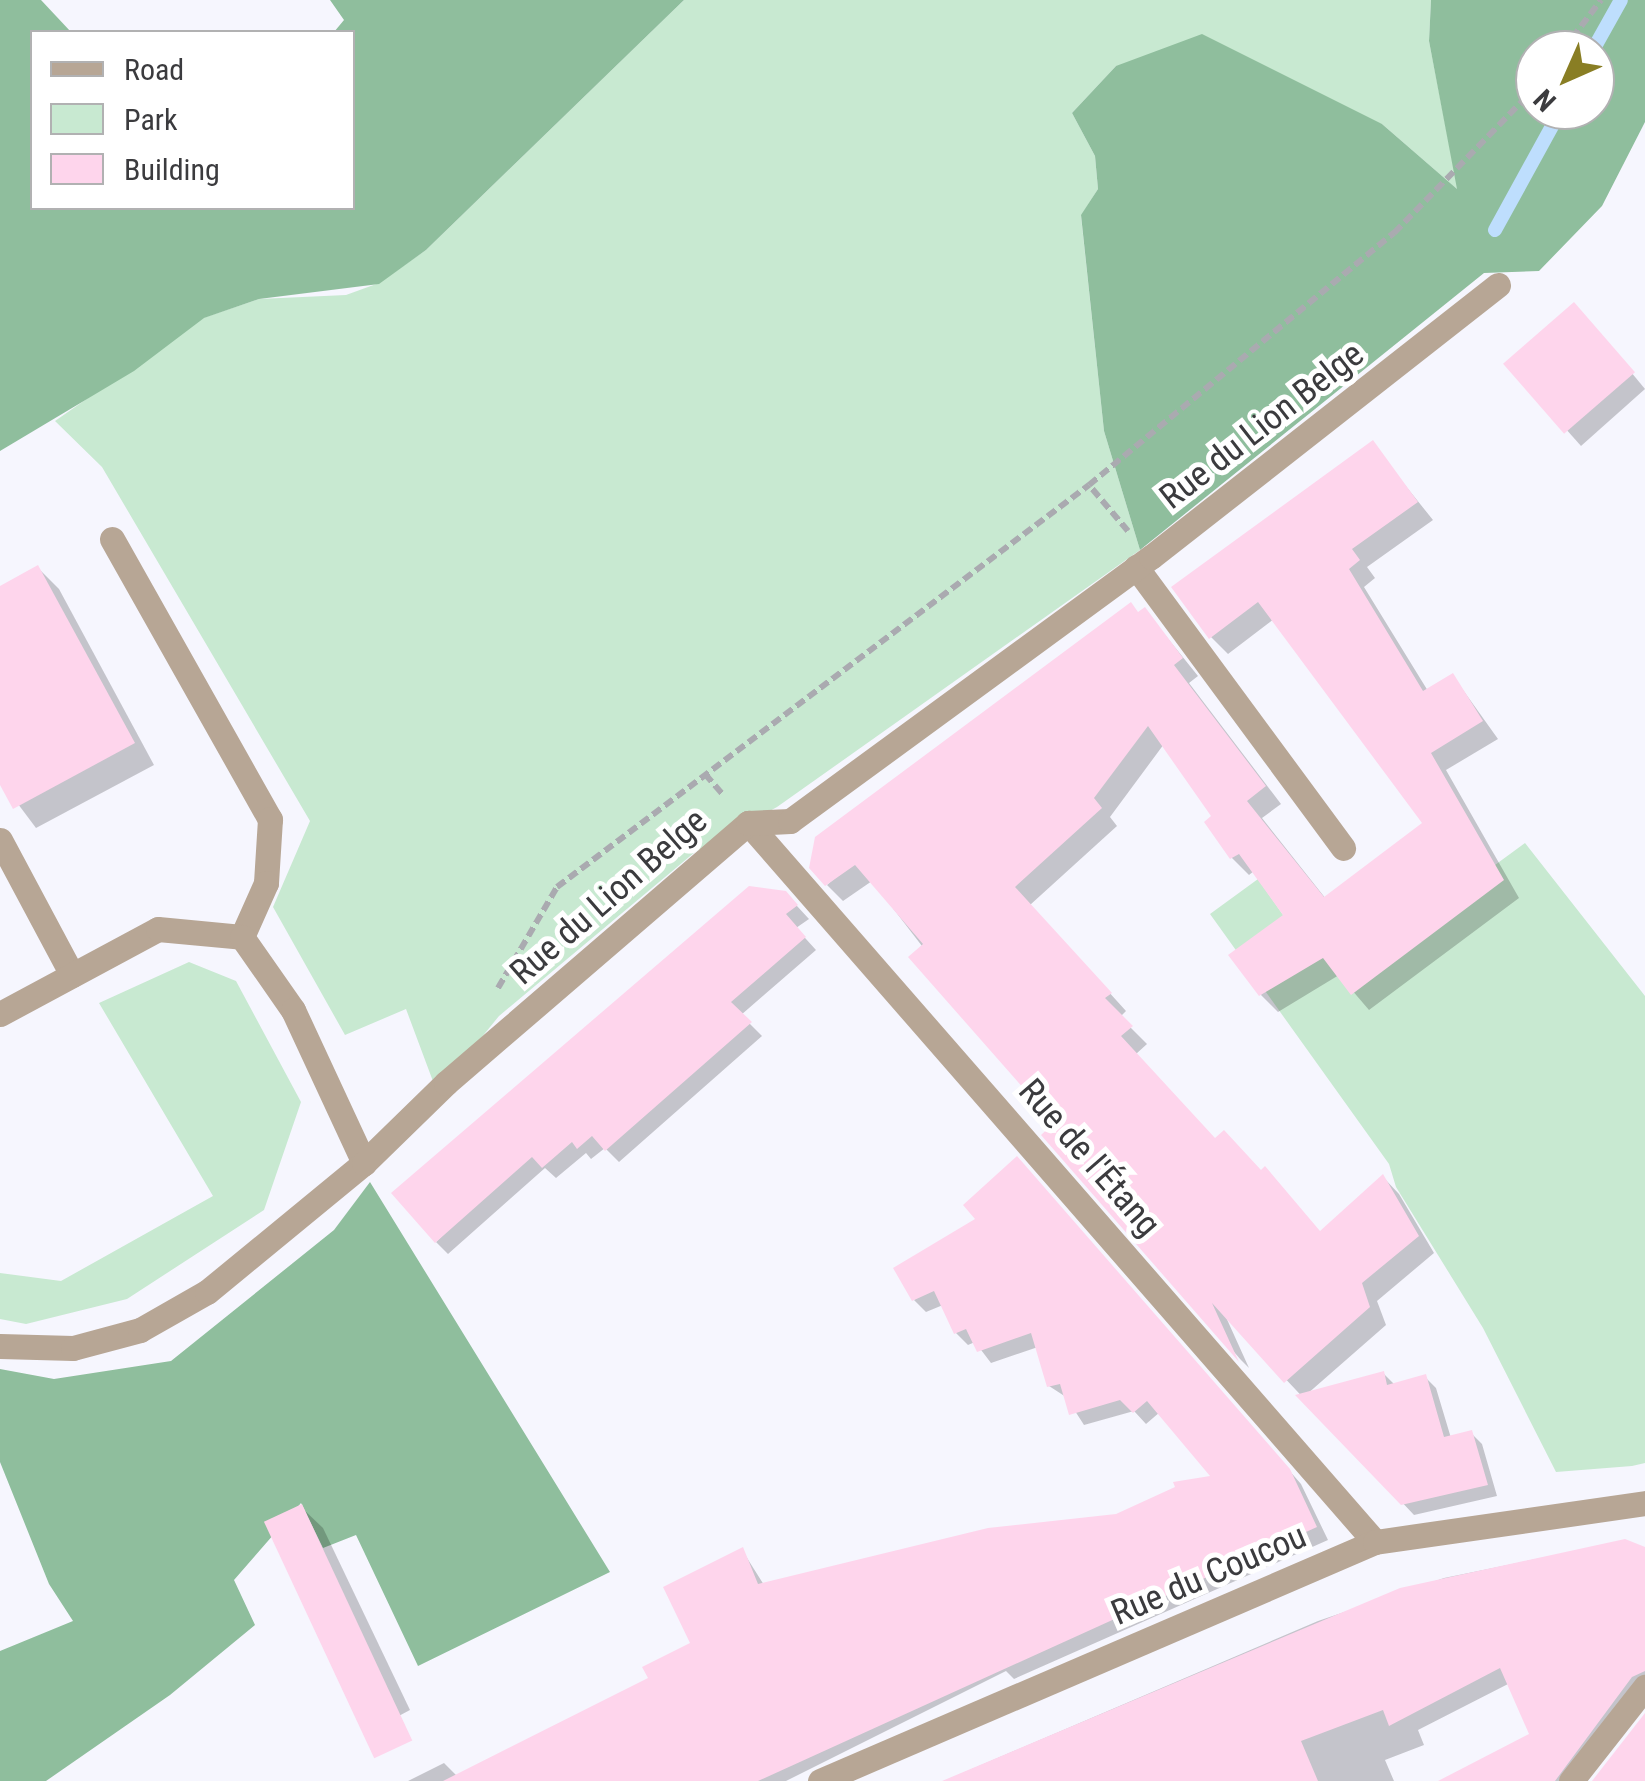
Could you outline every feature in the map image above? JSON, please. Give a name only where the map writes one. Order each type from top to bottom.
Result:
[{"type":"street","name":"Rue du Lion Belge","points":[[0,1346],[73,1348],[140,1330],[207,1292],[364,1163],[446,1083],[748,824],[790,821],[1144,562],[1498,285]]},
{"type":"street","points":[[112,539],[270,819],[266,883],[242,937]]},
{"type":"street","points":[[1144,562],[1343,848]]},
{"type":"street","name":"Rue de l'Étang","points":[[748,824],[1374,1542]]},
{"type":"street","points":[[0,840],[72,975]]},
{"type":"street","points":[[0,1014],[158,928],[242,937],[292,1010],[364,1163]]},
{"type":"street","name":"Rue du Coucou","points":[[820,1781],[1374,1542],[1645,1503]]},
{"type":"street","points":[[1571,1781],[1645,1687]]},
{"type":"path","points":[[1578,30],[1600,0]]},
{"type":"path","points":[[557,886],[1089,485],[1394,233],[1515,109]]},
{"type":"path","points":[[1089,485],[1144,562]]},
{"type":"green space","points":[[0,0],[41,0],[69,30],[30,30],[30,210],[355,210],[355,30],[336,30],[344,20],[330,0],[684,0],[426,250],[379,284],[259,299],[204,318],[134,371],[0,451]]},
{"type":"green space","points":[[684,0],[1431,0],[1429,41],[1458,190],[1382,124],[1116,66],[1072,113],[1095,156],[1098,189],[1081,216],[1104,431],[1140,550],[777,807],[695,852],[499,1016],[437,1092],[406,1009],[345,1035],[273,907],[310,821],[102,467],[55,421],[203,318],[259,299],[346,295],[379,283],[426,250]]},
{"type":"green space","points":[[1431,0],[1645,0],[1645,122],[1602,206],[1539,271],[1484,273],[1140,550],[1104,431],[1081,215],[1098,189],[1095,156],[1072,113],[1116,66],[1202,34],[1382,124],[1457,189],[1429,41]]},
{"type":"green space","points":[[1525,843],[1645,996],[1645,1463],[1632,1466],[1556,1472],[1483,1328],[1396,1187],[1389,1164],[1210,914],[1258,879],[1315,961],[1465,887]]},
{"type":"green space","points":[[189,962],[236,981],[301,1102],[264,1210],[127,1299],[26,1324],[0,1319],[0,1273],[61,1281],[213,1196],[99,1003]]},
{"type":"green space","points":[[370,1182],[610,1572],[418,1666],[356,1535],[323,1548],[301,1503],[234,1580],[255,1625],[170,1695],[46,1781],[0,1781],[0,1651],[73,1621],[49,1584],[0,1462],[0,1369],[54,1379],[171,1361],[334,1230]]},
{"type":"building","points":[[1574,302],[1635,372],[1564,434],[1503,364]]},
{"type":"building","points":[[1373,440],[1418,502],[1352,549],[1360,560],[1349,569],[1423,691],[1453,673],[1483,721],[1431,753],[1504,880],[1351,995],[1323,958],[1259,996],[1228,955],[1283,915],[1239,854],[1230,859],[1204,822],[1211,816],[1148,726],[1094,798],[1102,808],[1015,887],[1112,993],[1105,998],[1133,1026],[1121,1036],[1215,1138],[1224,1130],[1261,1170],[1265,1166],[1320,1231],[1383,1174],[1419,1236],[1362,1283],[1370,1307],[1284,1383],[1212,1303],[1239,1362],[1041,1135],[1054,1123],[908,957],[923,944],[855,865],[825,886],[809,868],[815,837],[1131,602],[1138,612],[1145,607],[1183,658],[1174,665],[1266,786],[1247,801],[1324,897],[1422,823],[1258,602],[1209,639],[1171,587]]},
{"type":"building","points":[[38,565],[135,743],[13,809],[0,785],[0,586]]},
{"type":"building","points":[[749,886],[786,891],[798,905],[786,914],[806,937],[731,1002],[752,1022],[605,1151],[592,1136],[577,1149],[572,1142],[542,1168],[532,1157],[435,1243],[391,1193]]},
{"type":"building","points":[[1017,1156],[1290,1469],[1317,1527],[758,1781],[443,1781],[648,1678],[642,1667],[690,1643],[663,1587],[743,1547],[758,1584],[988,1528],[1116,1514],[1175,1487],[1173,1482],[1210,1476],[1147,1401],[1133,1413],[1120,1400],[1069,1415],[1060,1384],[1047,1387],[1031,1333],[977,1352],[966,1329],[954,1334],[934,1291],[912,1301],[893,1268],[975,1219],[963,1205]]},
{"type":"building","points":[[1384,1371],[1387,1385],[1426,1374],[1444,1437],[1472,1430],[1488,1485],[1401,1505],[1295,1395]]},
{"type":"building","points":[[302,1504],[412,1741],[374,1758],[264,1522]]},
{"type":"building","points":[[1625,1539],[1645,1547],[1645,1671],[1632,1677],[1555,1781],[1438,1781],[1529,1734],[1500,1668],[1389,1726],[1383,1710],[1301,1741],[1318,1781],[942,1781],[1400,1588]]},
{"type":"building","points":[[1645,1713],[1645,1781],[1592,1781]]},
{"type":"waterway","points":[[1604,30],[1621,0]]},
{"type":"waterway","points":[[1495,230],[1550,130]]}]
